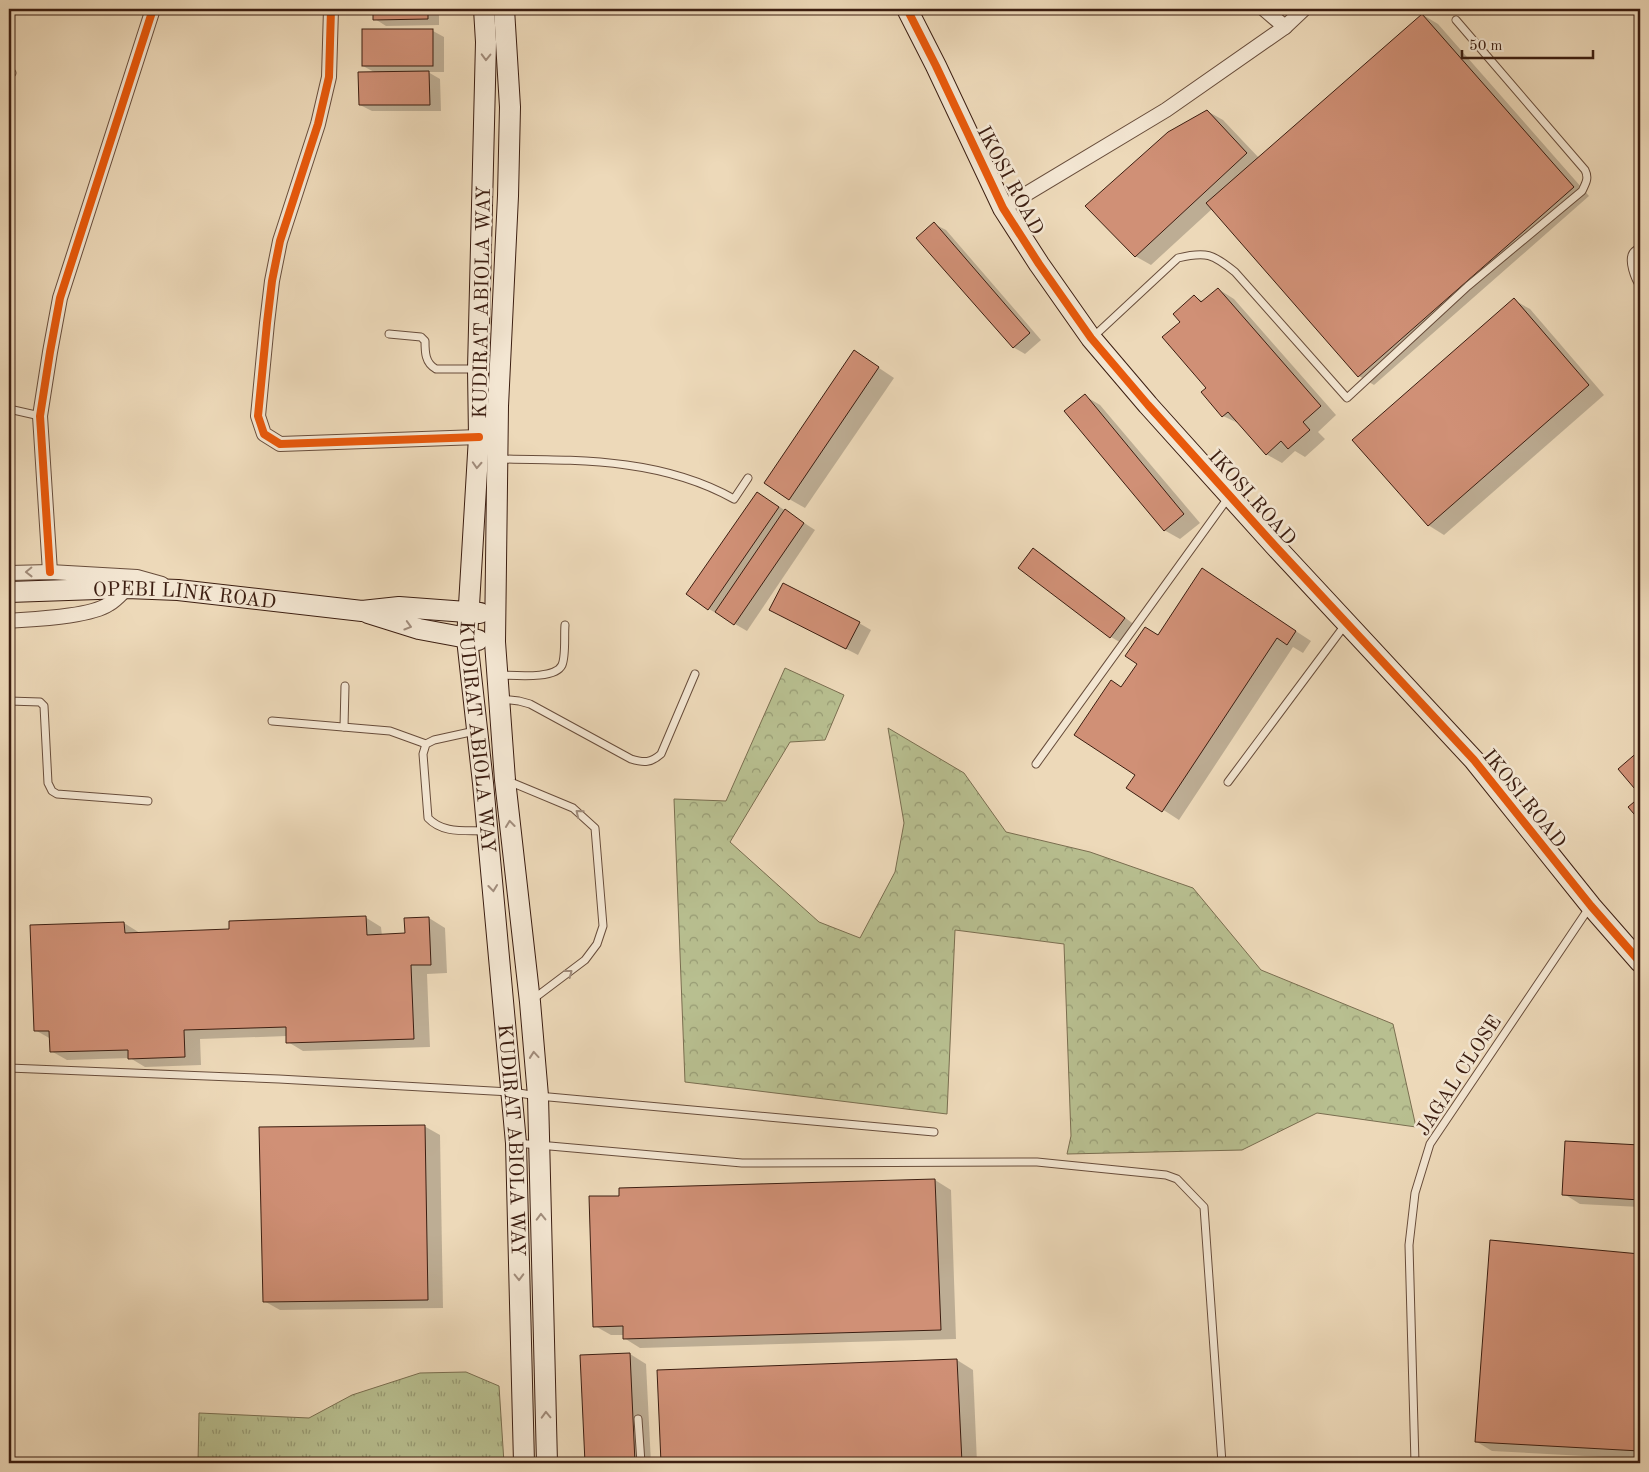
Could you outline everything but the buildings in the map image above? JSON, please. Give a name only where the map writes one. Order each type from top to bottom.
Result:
[{"type":"main road","name":"KUDIRAT ABIOLA WAY","points":[[484,9],[486,42],[478,369],[479,437],[467,639],[488,831],[516,1143],[524,1463]]},
{"type":"main road","name":"KUDIRAT ABIOLA WAY","points":[[504,9],[510,106],[508,196],[498,406],[495,642],[505,780],[530,1002],[538,1096],[548,1463]]},
{"type":"main road","name":"IKOSI ROAD","points":[[907,9],[1003,208],[1039,264],[1091,338],[1230,496],[1474,760],[1591,906],[1640,962]]},
{"type":"main road","name":"OPEBI LINK ROAD","points":[[9,592],[57,592],[127,588],[178,590],[362,611],[419,629],[467,639],[495,642]]},
{"type":"main road","name":"OPEBI LINK ROAD","points":[[362,611],[399,607],[495,616]]},
{"type":"street","points":[[50,572],[40,416],[60,298],[153,9]]},
{"type":"street","points":[[331,9],[329,77],[318,124],[280,241],[272,282],[266,323],[258,416],[264,434],[280,444],[479,437]]},
{"type":"street","points":[[1264,9],[1285,27]]},
{"type":"street","points":[[1003,208],[1166,110],[1285,27],[1304,9]]},
{"type":"street","points":[[9,573],[50,572],[138,577],[178,590]]},
{"type":"street","points":[[9,621],[66,616],[99,609],[109,604],[127,588]]},
{"type":"lane","points":[[1091,338],[1178,258],[1196,253],[1217,257],[1235,272],[1347,398],[1468,286],[1582,191],[1586,183],[1588,176],[1585,170],[1456,20]]},
{"type":"lane","points":[[1640,247],[1633,253],[1631,260],[1636,280],[1640,286]]},
{"type":"lane","points":[[389,334],[421,337],[425,341],[425,354],[428,362],[436,369],[478,369]]},
{"type":"lane","points":[[9,409],[40,416]]},
{"type":"lane","points":[[497,459],[632,464],[693,480],[734,499],[748,478]]},
{"type":"lane","points":[[1036,764],[1230,496]]},
{"type":"lane","points":[[1228,782],[1346,623]]},
{"type":"lane","points":[[498,675],[547,674],[556,672],[563,663],[565,625]]},
{"type":"lane","points":[[499,700],[519,701],[530,704],[631,759],[649,762],[655,760],[661,754],[695,674]]},
{"type":"lane","points":[[344,686],[344,727]]},
{"type":"lane","points":[[9,701],[40,702],[44,706],[48,783],[52,791],[57,794],[148,801]]},
{"type":"lane","points":[[272,721],[390,732],[426,744]]},
{"type":"lane","points":[[477,730],[434,740],[426,744],[422,754],[428,818],[435,825],[443,829],[488,831]]},
{"type":"lane","points":[[505,780],[573,808],[594,828],[603,926],[597,944],[585,960],[530,1002]]},
{"type":"lane","name":"JAGAL CLOSE","points":[[1415,1463],[1409,1245],[1414,1193],[1430,1144],[1591,906]]},
{"type":"lane","points":[[9,1068],[279,1079],[512,1092],[538,1096],[934,1132]]},
{"type":"lane","points":[[516,1143],[742,1163],[1037,1162],[1166,1175],[1177,1179],[1204,1207],[1222,1463]]},
{"type":"lane","points":[[638,1418],[641,1463]]},
{"type":"green space","points":[[785,668],[844,695],[825,740],[790,742],[730,842],[819,922],[860,938],[895,872],[904,823],[888,728],[964,773],[1006,832],[1090,852],[1193,888],[1261,970],[1393,1024],[1416,1127],[1317,1113],[1242,1150],[1067,1154],[1071,1136],[1064,944],[955,930],[947,1114],[685,1082],[674,799],[726,801]]},
{"type":"green space","points":[[466,1372],[499,1386],[504,1463],[198,1463],[199,1413],[309,1418],[352,1395],[420,1373]]},
{"type":"cycle path","points":[[50,572],[40,416],[50,352],[60,298],[153,9]]},
{"type":"cycle path","points":[[331,9],[329,77],[318,124],[280,241],[272,281],[258,416],[264,434],[280,444],[479,437]]},
{"type":"cycle path","points":[[907,9],[1003,208],[1039,264],[1091,338],[1148,405],[1275,546],[1474,760],[1591,906],[1640,962]]}]
